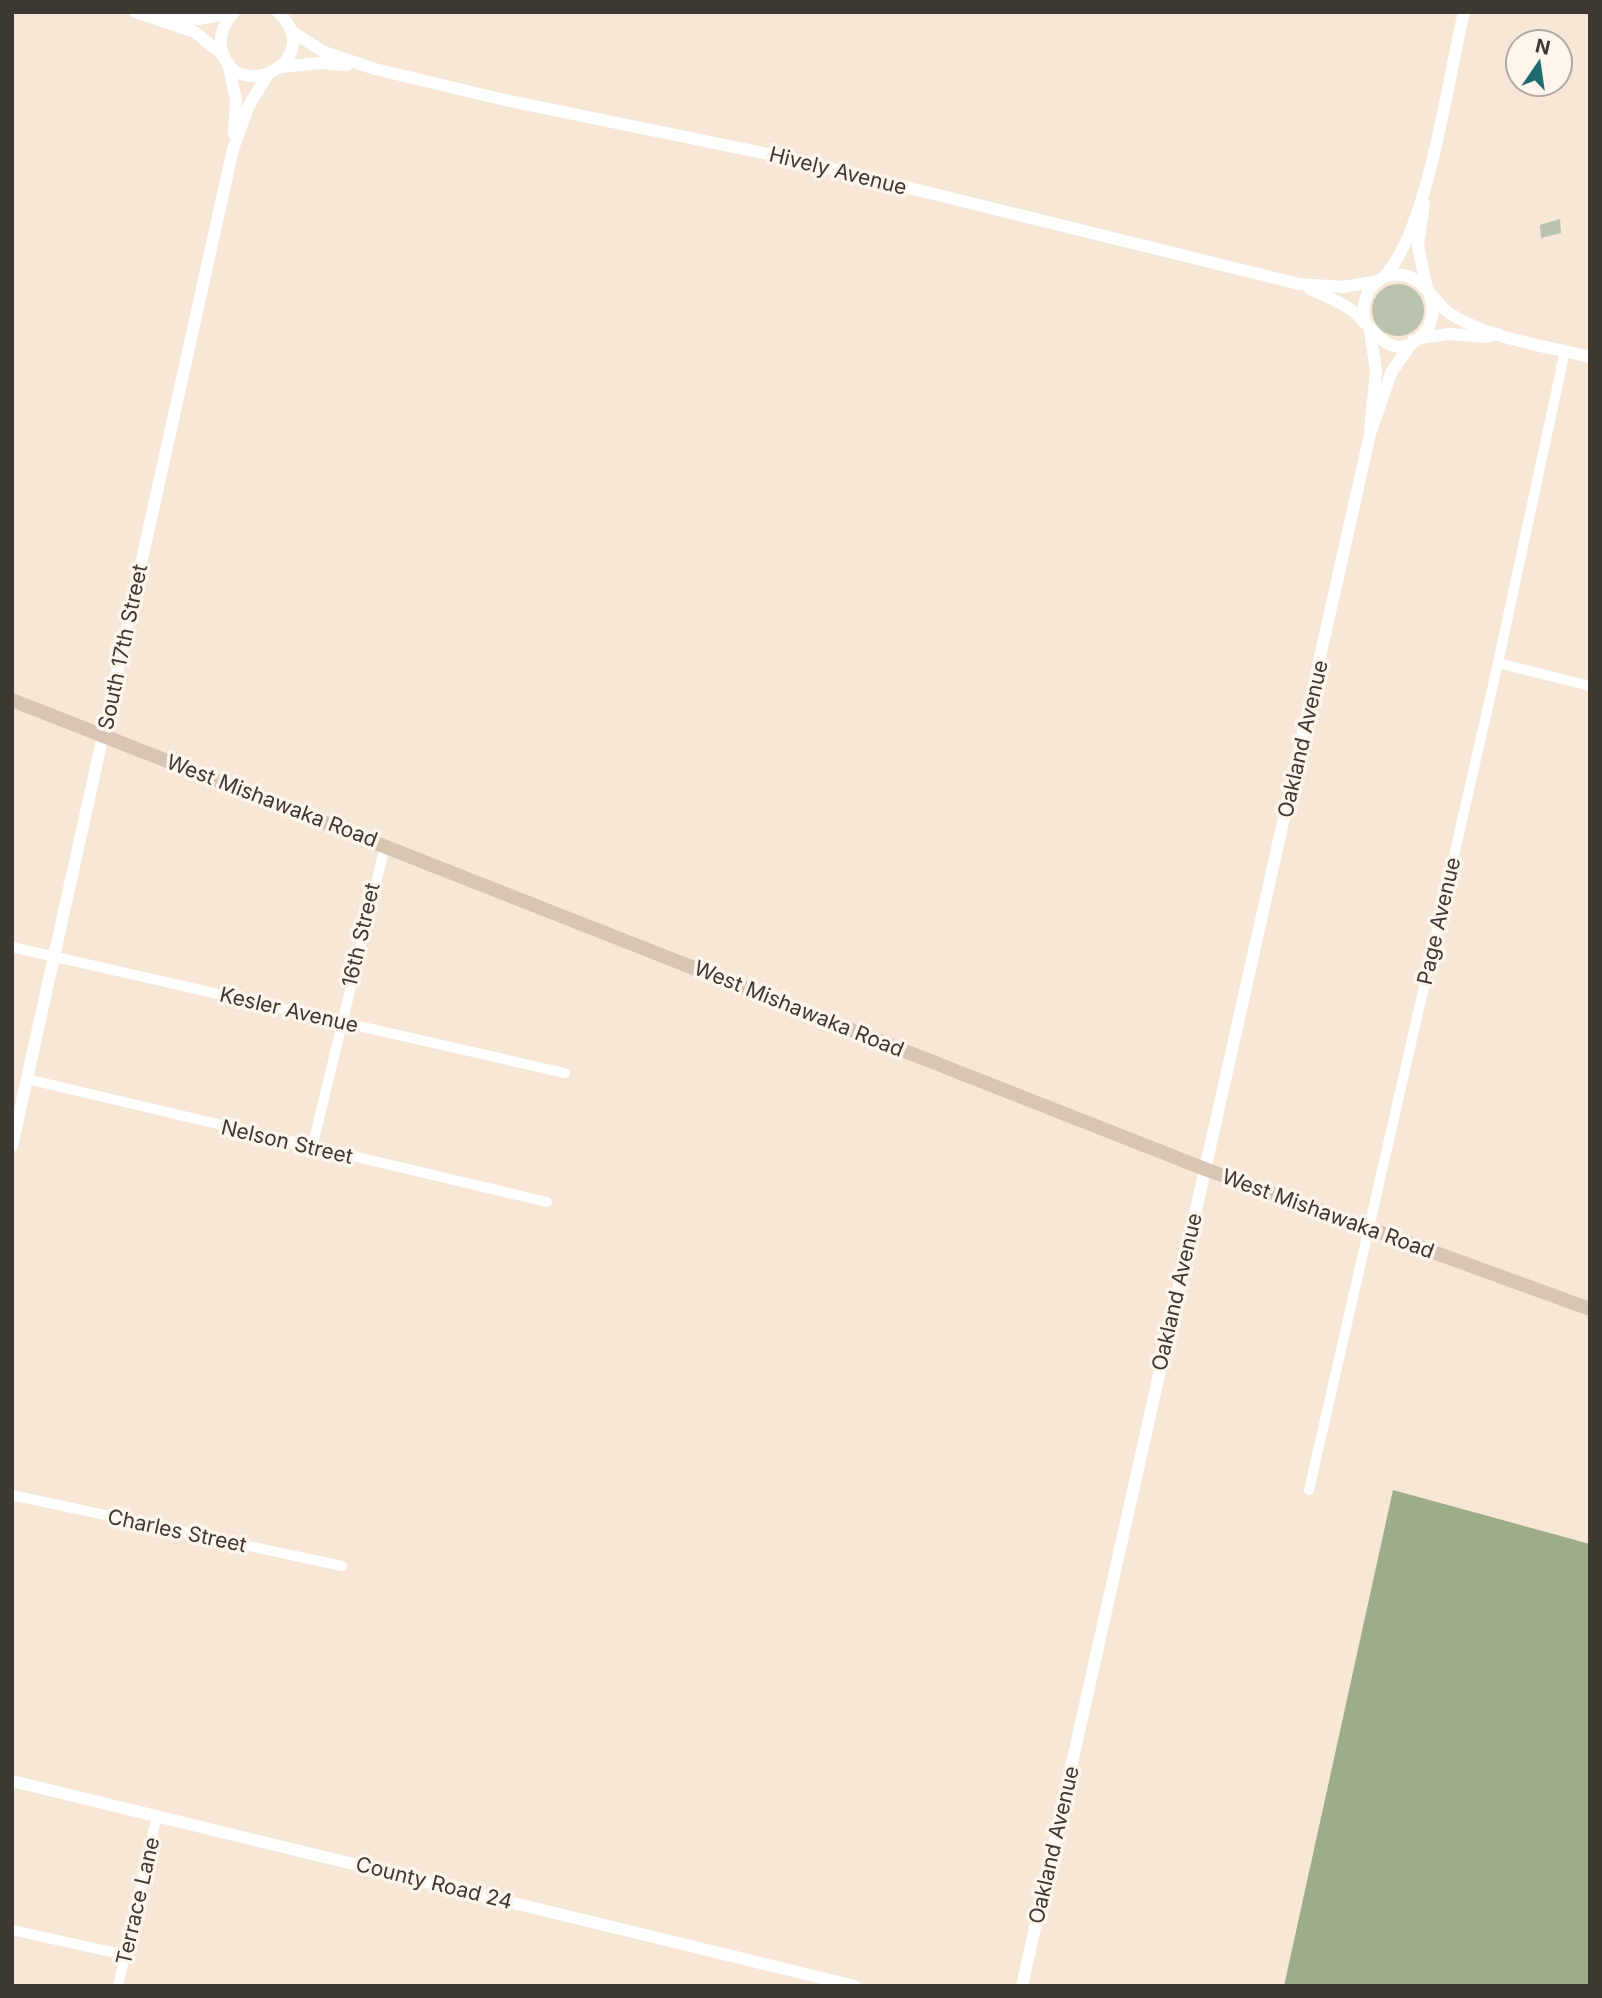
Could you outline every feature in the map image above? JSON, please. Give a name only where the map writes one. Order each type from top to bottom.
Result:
[{"type":"main road","name":"West Mishawaka Road","points":[[12,700],[1205,1169],[1590,1309]]},
{"type":"street","points":[[1417,340],[1432,318],[1418,246],[1424,191],[1464,12]]},
{"type":"street","points":[[140,13],[199,19],[234,13]]},
{"type":"street","points":[[140,13],[195,32],[244,74],[268,75]]},
{"type":"street","points":[[233,149],[236,100],[221,36],[234,13]]},
{"type":"street","points":[[233,149],[252,99],[268,75],[281,67],[292,47],[291,31],[282,14]]},
{"type":"street","name":"Hively Avenue","points":[[291,31],[324,52],[375,69],[517,103],[792,159],[1299,284],[1343,287],[1407,276],[1429,292],[1452,315],[1499,334]]},
{"type":"street","name":"Hively Avenue","points":[[281,67],[321,63],[375,69]]},
{"type":"street","name":"South 17th Street","points":[[12,1146],[233,149]]},
{"type":"street","points":[[1368,327],[1364,300],[1406,243],[1424,191]]},
{"type":"street","name":"Hively Avenue","points":[[1299,284],[1343,304],[1390,344],[1449,334],[1486,337],[1499,334]]},
{"type":"street","name":"Oakland Avenue","points":[[1368,327],[1376,371],[1370,434]]},
{"type":"street","points":[[1499,334],[1590,357]]},
{"type":"street","name":"Oakland Avenue","points":[[1022,1986],[1370,434],[1391,373],[1417,340]]},
{"type":"street","name":"Page Avenue","points":[[1309,1490],[1498,663],[1566,351]]},
{"type":"street","points":[[1498,663],[1590,686]]},
{"type":"street","name":"16th Street","points":[[312,1148],[385,846]]},
{"type":"street","name":"Kesler Avenue","points":[[12,947],[565,1073]]},
{"type":"street","name":"Nelson Street","points":[[27,1079],[547,1202]]},
{"type":"street","name":"Charles Street","points":[[12,1495],[342,1566]]},
{"type":"street","name":"County Road 24","points":[[12,1781],[855,1986]]},
{"type":"street","name":"Terrace Lane","points":[[118,1986],[157,1816]]},
{"type":"street","points":[[12,1930],[125,1955]]},
{"type":"green space","points":[[1560,219],[1561,233],[1541,238],[1540,225]]},
{"type":"green space","points":[[1398,284],[1417,291],[1424,310],[1417,329],[1398,336],[1379,329],[1372,310],[1379,291]]},
{"type":"green space","points":[[1393,1490],[1590,1544],[1590,1986],[1284,1986]]}]
